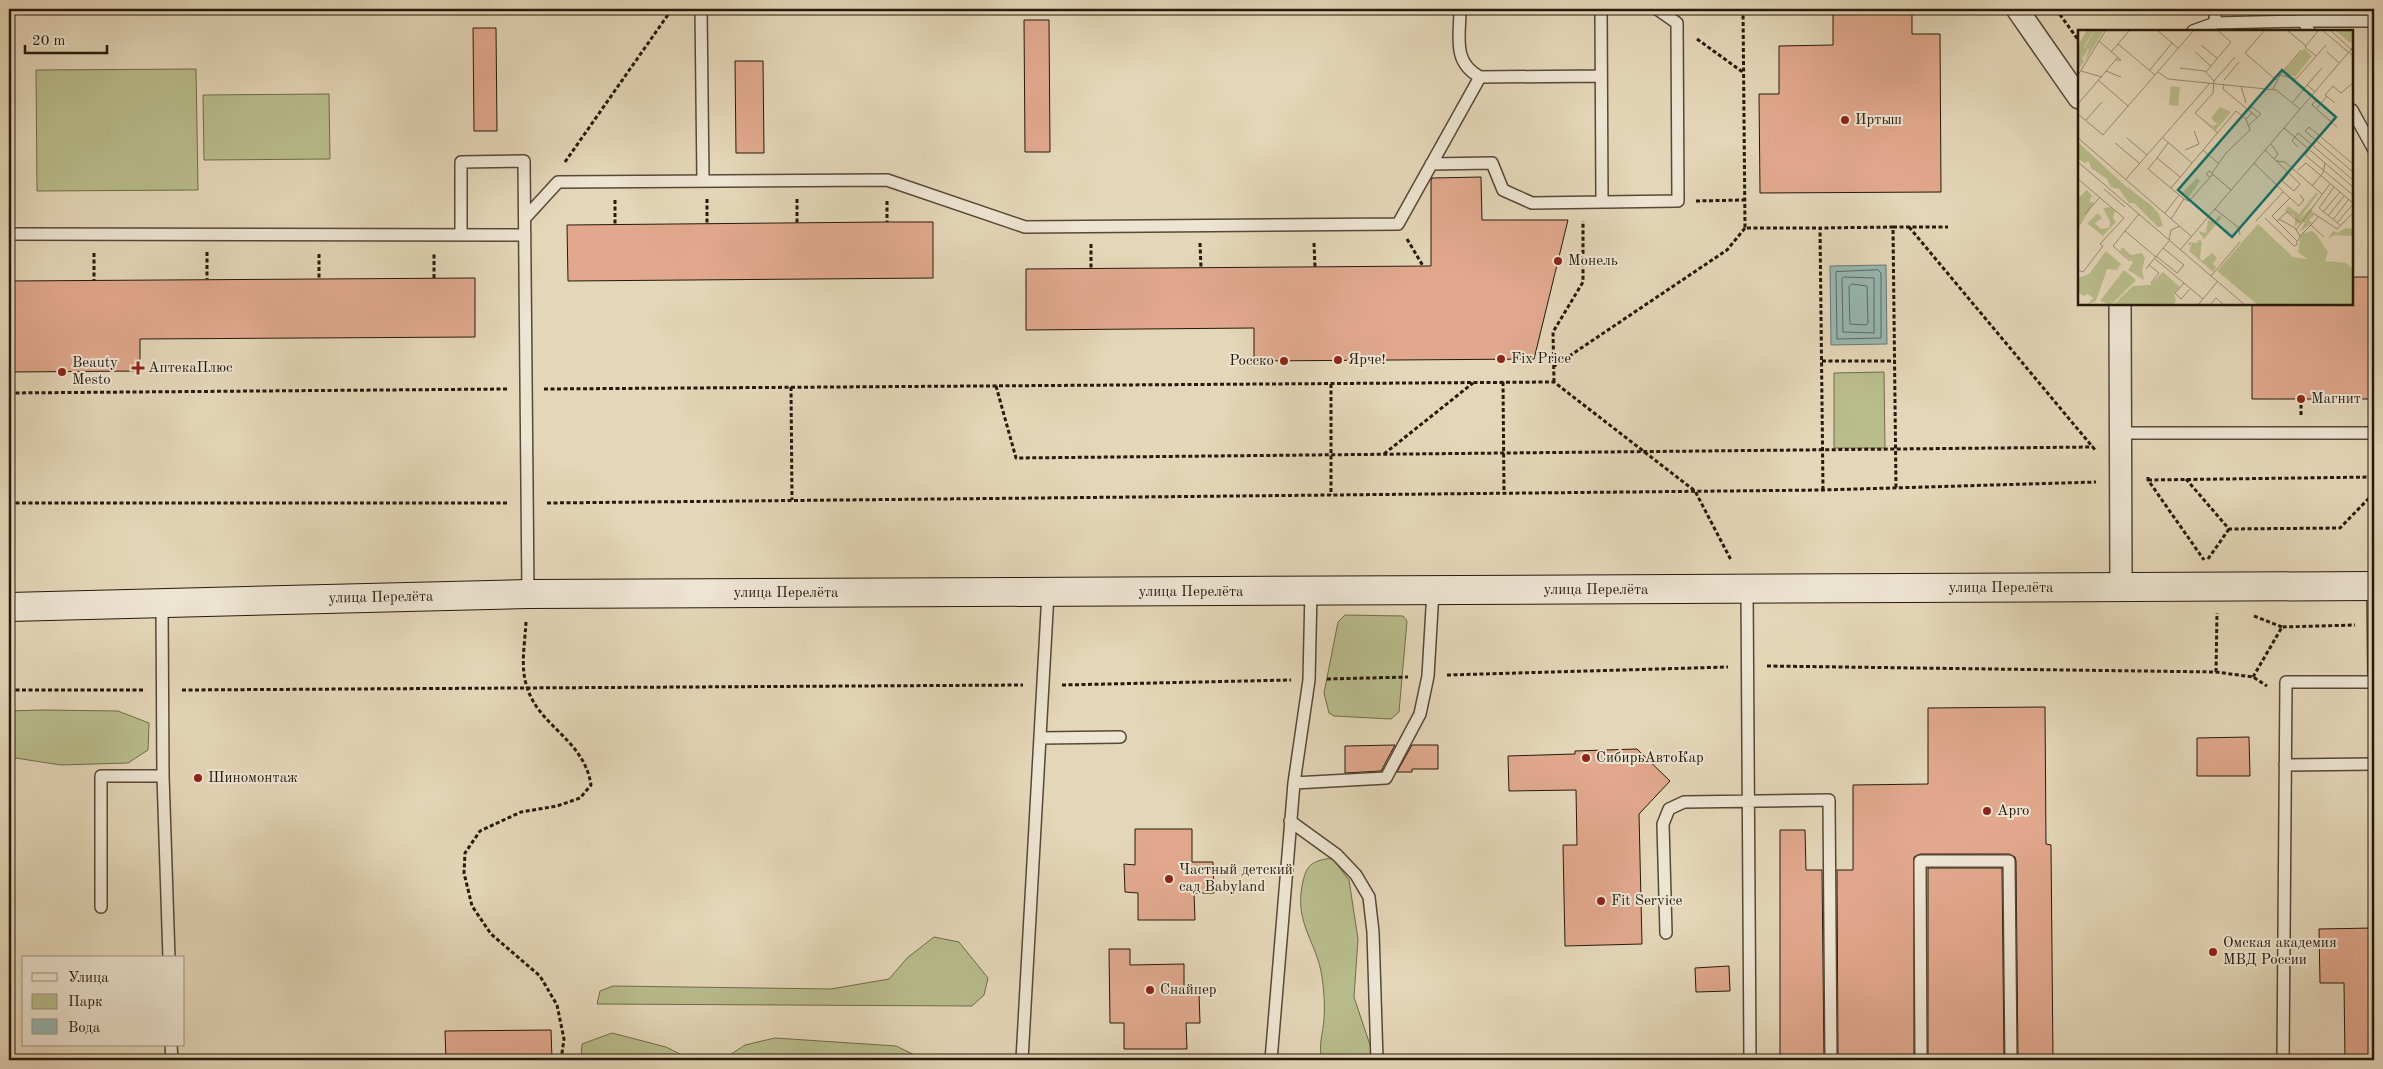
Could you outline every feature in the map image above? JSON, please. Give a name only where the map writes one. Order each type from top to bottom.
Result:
[{"type":"main road","name":"улица Перелёта","points":[[9,607],[528,594],[2374,586]]},
{"type":"street","points":[[2016,9],[2076,87]]},
{"type":"street","points":[[2120,305],[2121,588]]},
{"type":"lane","points":[[701,9],[703,181]]},
{"type":"lane","points":[[1460,9],[1460,58],[1467,70],[1480,77],[1601,76]]},
{"type":"lane","points":[[1601,9],[1602,201]]},
{"type":"lane","points":[[1432,164],[1492,163],[1503,190],[1532,203],[1678,201],[1677,23],[1657,9]]},
{"type":"lane","points":[[2215,9],[2215,24]]},
{"type":"lane","points":[[2322,9],[2322,21]]},
{"type":"lane","points":[[2303,21],[2308,30]]},
{"type":"lane","points":[[2196,30],[2215,24],[2374,21]]},
{"type":"lane","points":[[524,218],[558,182],[887,180],[1025,227],[1398,224],[1480,77]]},
{"type":"lane","points":[[2353,112],[2374,150]]},
{"type":"lane","points":[[462,235],[461,162],[524,161],[528,594]]},
{"type":"lane","points":[[9,234],[524,235]]},
{"type":"lane","points":[[2121,433],[2374,433]]},
{"type":"lane","points":[[2283,1060],[2286,682],[2374,682],[2374,586]]},
{"type":"lane","points":[[1747,589],[1750,1060]]},
{"type":"lane","points":[[1271,1060],[1290,821],[1309,680],[1311,591]]},
{"type":"lane","points":[[1294,783],[1386,778],[1420,714],[1428,676],[1433,591]]},
{"type":"lane","points":[[1022,1060],[1048,593]]},
{"type":"lane","points":[[162,603],[163,776],[169,956]]},
{"type":"lane","points":[[1040,738],[1120,738]]},
{"type":"lane","points":[[2286,765],[2374,764]]},
{"type":"lane","points":[[101,907],[101,776],[163,776]]},
{"type":"lane","points":[[1666,933],[1665,816],[1669,809],[1684,802],[1830,800],[1831,1060]]},
{"type":"lane","points":[[1290,821],[1337,855],[1356,875],[1369,897],[1373,932],[1377,1060]]},
{"type":"lane","points":[[1921,1060],[1920,861],[2009,861],[2011,1060]]},
{"type":"lane","points":[[171,1046],[172,1060]]},
{"type":"path","points":[[558,182],[567,157],[672,9]]},
{"type":"path","points":[[1553,367],[1727,250],[1745,228],[1743,9]]},
{"type":"path","points":[[2056,9],[2078,40]]},
{"type":"path","points":[[1677,23],[1744,73]]},
{"type":"path","points":[[1678,201],[1745,200]]},
{"type":"path","points":[[1398,224],[1423,266]]},
{"type":"path","points":[[1894,227],[1896,488]]},
{"type":"path","points":[[1908,227],[2098,453]]},
{"type":"path","points":[[1745,228],[1948,227]]},
{"type":"path","points":[[1820,228],[1823,490]]},
{"type":"path","points":[[1554,382],[1553,332],[1584,282],[1583,231]]},
{"type":"path","points":[[94,235],[94,280]]},
{"type":"path","points":[[206,235],[207,279]]},
{"type":"path","points":[[319,235],[319,279]]},
{"type":"path","points":[[1822,361],[1895,360]]},
{"type":"path","points":[[1384,454],[1473,382]]},
{"type":"path","points":[[1504,382],[1504,493]]},
{"type":"path","points":[[9,393],[1554,382],[1695,491],[1747,589]]},
{"type":"path","points":[[1330,384],[1331,495]]},
{"type":"path","points":[[996,386],[1016,458],[2093,447]]},
{"type":"path","points":[[791,387],[792,500]]},
{"type":"path","points":[[2301,399],[2301,419]]},
{"type":"path","points":[[2228,529],[2206,562],[2148,480],[2374,477]]},
{"type":"path","points":[[2186,480],[2228,529],[2340,528],[2374,493]]},
{"type":"path","points":[[9,503],[527,503],[1823,490],[2104,481]]},
{"type":"path","points":[[528,594],[523,662],[527,688],[542,714],[572,744],[588,769],[591,785],[580,798],[557,806],[521,812],[480,831],[465,853],[464,873],[472,906],[491,934],[540,976],[557,1005],[564,1039],[560,1060]]},
{"type":"path","points":[[2216,672],[2217,612]]},
{"type":"path","points":[[2253,677],[2282,627],[2374,625]]},
{"type":"path","points":[[9,690],[1043,685],[1309,680],[1747,666],[2216,672],[2253,677],[2286,698]]},
{"type":"green space","points":[[196,69],[198,190],[37,191],[36,70]]},
{"type":"green space","points":[[329,94],[330,159],[204,160],[203,95]]},
{"type":"green space","points":[[1884,372],[1885,448],[1834,448],[1834,373]]},
{"type":"green space","points":[[1345,615],[1403,616],[1407,621],[1399,712],[1391,719],[1334,716],[1329,713],[1324,693],[1338,622]]},
{"type":"green space","points":[[9,711],[118,711],[149,723],[148,750],[128,763],[61,765],[9,757]]},
{"type":"green space","points":[[1332,858],[1349,880],[1358,939],[1354,997],[1372,1051],[1370,1060],[1322,1060],[1321,1055],[1324,1014],[1323,982],[1316,954],[1301,912],[1301,900],[1305,873],[1314,863]]},
{"type":"green space","points":[[934,937],[959,942],[988,978],[984,995],[972,1006],[597,1004],[600,991],[613,986],[831,989],[889,979],[907,958]]},
{"type":"green space","points":[[612,1033],[666,1047],[692,1060],[581,1060],[582,1044]]},
{"type":"green space","points":[[775,1038],[896,1046],[922,1060],[707,1060],[725,1058],[745,1045]]},
{"type":"water","points":[[1886,265],[1887,344],[1831,345],[1830,266]]},
{"type":"building","points":[[1833,9],[1912,9],[1912,34],[1940,34],[1941,192],[1760,193],[1759,94],[1779,94],[1779,46],[1833,45]]},
{"type":"building","points":[[1024,20],[1049,20],[1050,152],[1025,152]]},
{"type":"building","points":[[473,28],[496,28],[497,131],[474,131]]},
{"type":"building","points":[[735,61],[763,61],[764,153],[736,153]]},
{"type":"building","points":[[1481,177],[1482,220],[1568,220],[1534,359],[1254,361],[1254,328],[1026,330],[1026,269],[1431,266],[1432,178]]},
{"type":"building","points":[[933,222],[933,278],[568,281],[567,225]]},
{"type":"building","points":[[2353,277],[2374,277],[2374,399],[2252,399],[2252,305],[2353,305]]},
{"type":"building","points":[[475,278],[475,337],[140,339],[140,371],[9,372],[9,281]]},
{"type":"building","points":[[2045,707],[2046,844],[2051,845],[2053,1060],[2018,1060],[2015,857],[2009,854],[1920,854],[1914,857],[1914,1060],[1838,1060],[1837,870],[1853,870],[1853,785],[1928,784],[1928,708]]},
{"type":"building","points":[[2249,737],[2250,776],[2197,776],[2197,738]]},
{"type":"building","points":[[1395,745],[1381,771],[1345,773],[1345,746]]},
{"type":"building","points":[[1412,745],[1438,745],[1438,769],[1412,769],[1412,772],[1397,772]]},
{"type":"building","points":[[1637,749],[1670,781],[1639,814],[1642,944],[1565,946],[1563,845],[1577,845],[1576,790],[1509,791],[1508,756],[1575,754],[1575,751]]},
{"type":"building","name":"Частный детский сад Babyland","points":[[1135,829],[1192,829],[1192,862],[1213,862],[1214,893],[1194,893],[1195,920],[1138,920],[1138,893],[1125,892],[1124,864],[1135,865]]},
{"type":"building","points":[[1780,830],[1805,830],[1806,870],[1822,870],[1824,1060],[1780,1060]]},
{"type":"building","points":[[1928,868],[2002,868],[2004,1060],[1928,1060]]},
{"type":"building","points":[[2374,928],[2374,1060],[2345,1060],[2344,983],[2320,983],[2319,929]]},
{"type":"building","points":[[1109,949],[1130,949],[1130,965],[1184,964],[1184,992],[1199,992],[1200,1023],[1186,1023],[1187,1049],[1124,1049],[1124,1023],[1110,1023]]},
{"type":"building","points":[[1729,966],[1730,991],[1696,992],[1695,968]]},
{"type":"building","points":[[551,1030],[552,1060],[446,1060],[445,1031]]},
{"type":"place","name":"Иртыш","points":[[1845,120]]},
{"type":"place","name":"Монель","points":[[1558,261]]},
{"type":"place","name":"Fix Price","points":[[1501,359]]},
{"type":"place","name":"Ярче!","points":[[1338,360]]},
{"type":"place","name":"Росско","points":[[1284,361]]},
{"type":"place","name":"АптекаПлюс","points":[[138,368]]},
{"type":"place","name":"Beauty Mesto","points":[[62,372]]},
{"type":"place","name":"Магнит","points":[[2301,399]]},
{"type":"place","name":"СибирьАвтоКар","points":[[1586,758]]},
{"type":"place","name":"Шиномонтаж","points":[[198,778]]},
{"type":"place","name":"Арго","points":[[1987,811]]},
{"type":"place","name":"Частный детский сад Babyland","points":[[1169,879]]},
{"type":"place","name":"Fit Service","points":[[1601,901]]},
{"type":"place","name":"Омская академия МВД России","points":[[2213,952]]},
{"type":"place","name":"Снайпер","points":[[1150,990]]}]
